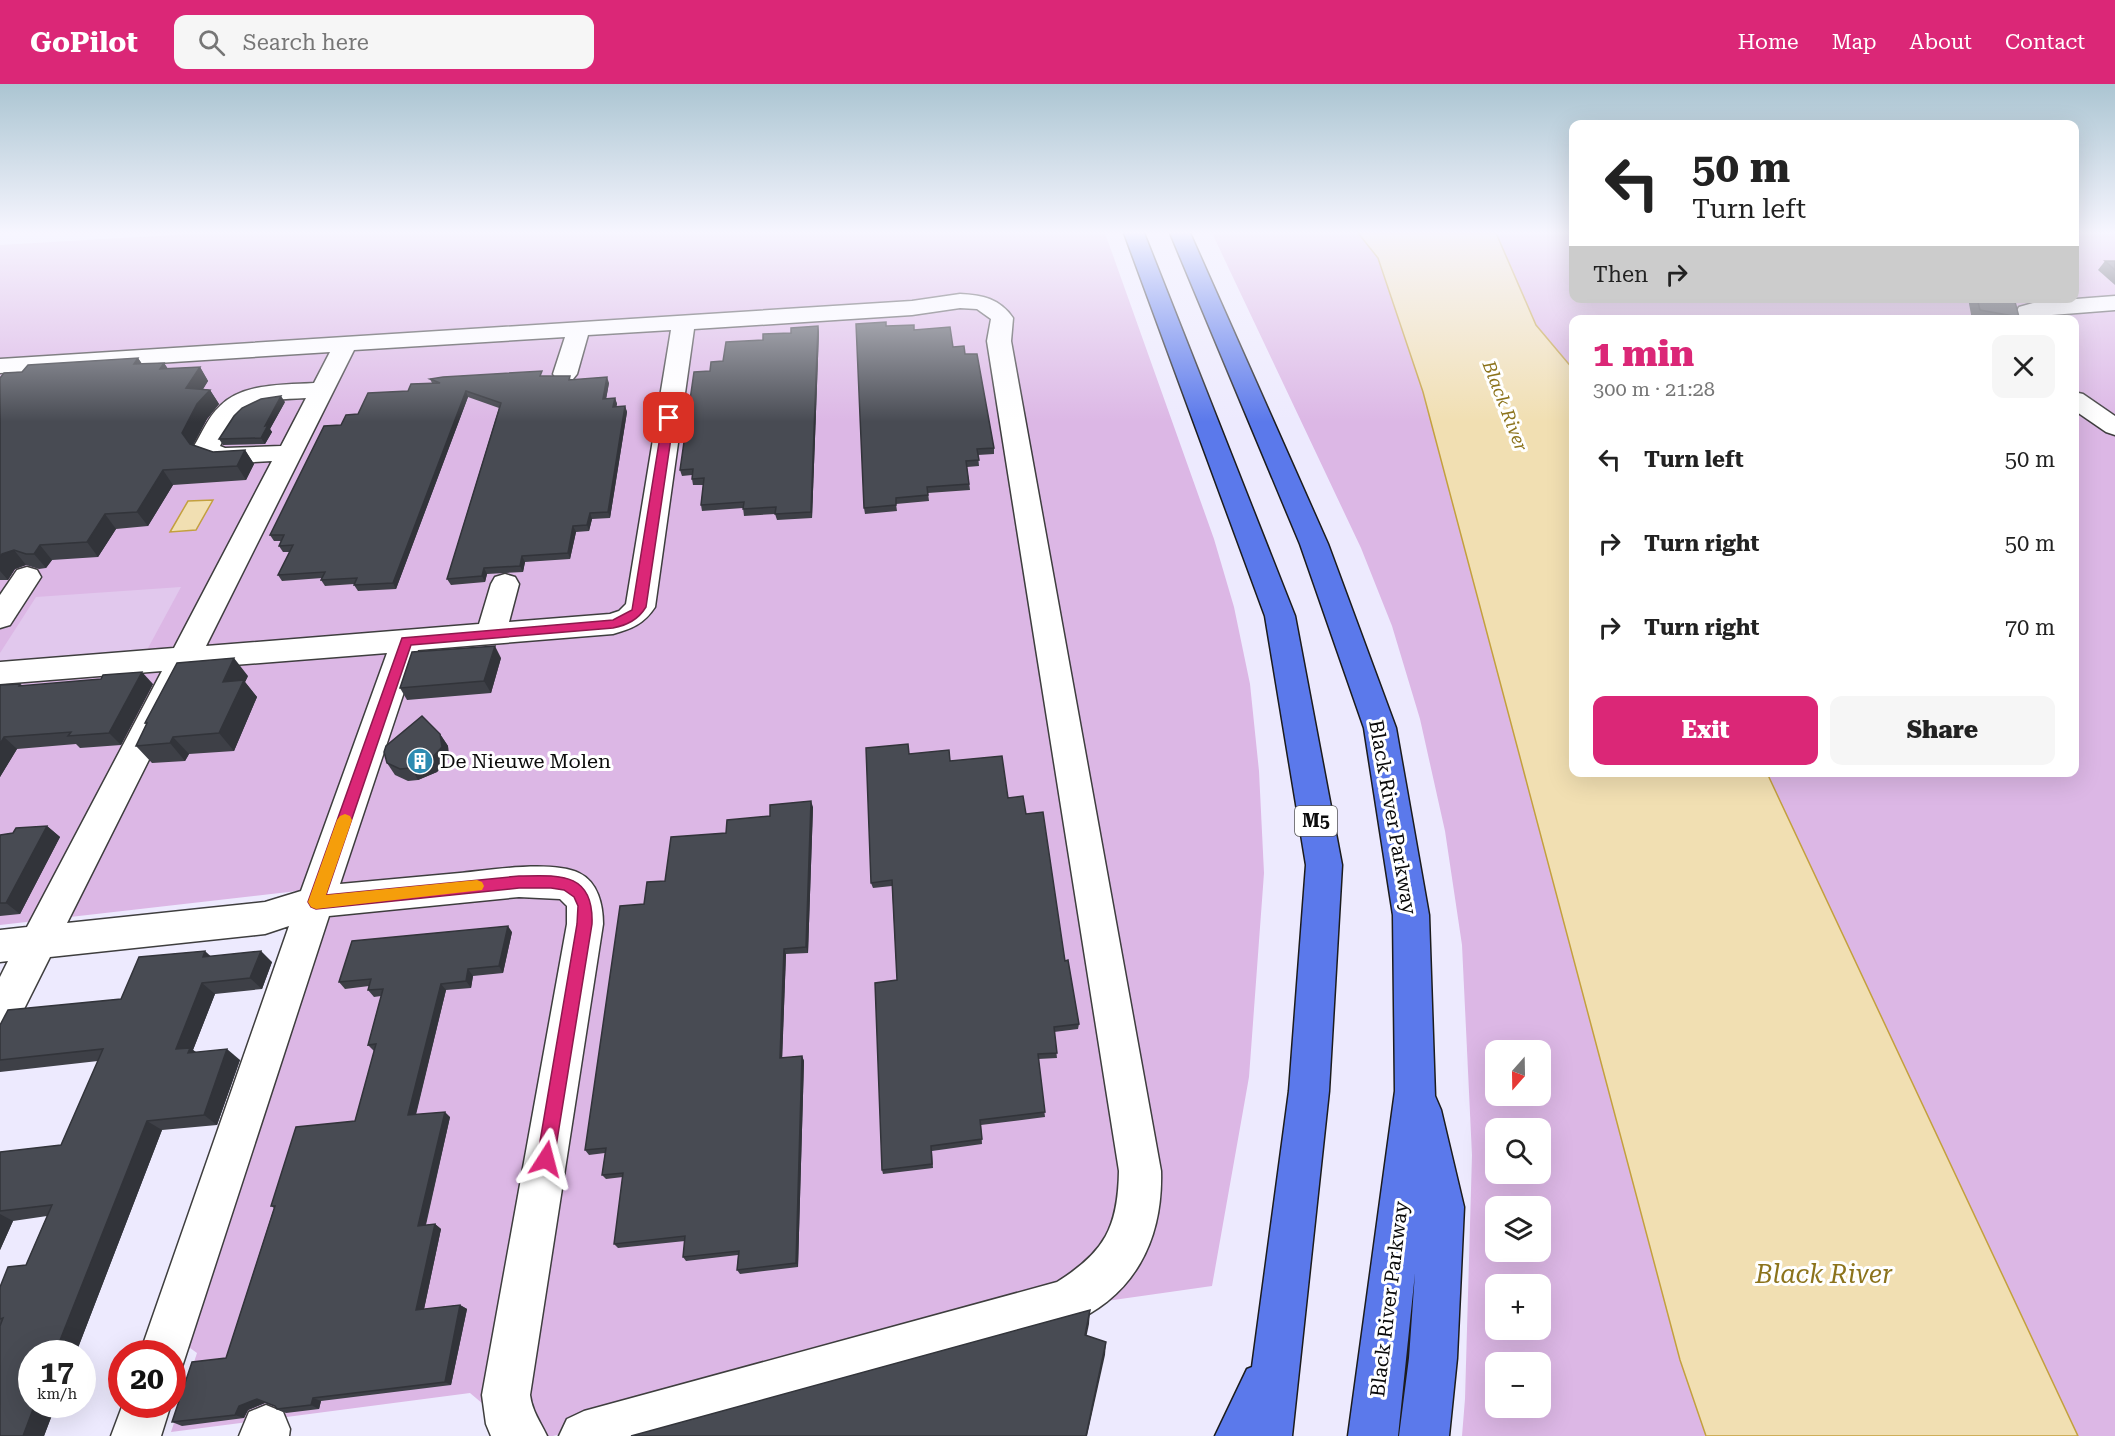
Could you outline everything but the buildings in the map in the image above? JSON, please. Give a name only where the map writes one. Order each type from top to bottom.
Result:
[{"type":"highway","name":"M5","points":[[1158,296],[1280,616],[1324,866],[1309,1091],[1267,1436]]},
{"type":"highway","name":"Black River Parkway","points":[[1207,296],[1314,544],[1380,728],[1411,915],[1415,1091],[1373,1436]]},
{"type":"highway","points":[[1415,1091],[1442,1207],[1433,1358],[1424,1436]]},
{"type":"highway","points":[[1240,1436],[1278,1356]]},
{"type":"lane","points":[[0,366],[912,308],[956,302],[988,306],[1002,318],[999,341],[1136,1147],[1141,1192],[1133,1233],[1123,1253],[1108,1272],[1089,1289],[1067,1302],[584,1436]]},
{"type":"lane","points":[[2026,315],[2027,312],[2037,309],[2115,303]]},
{"type":"lane","points":[[0,673],[613,624],[629,618],[640,607],[683,323]]},
{"type":"lane","points":[[565,374],[579,329]]},
{"type":"lane","points":[[0,1016],[346,344]]},
{"type":"lane","points":[[289,453],[223,456],[209,451],[207,446],[228,412],[242,402],[274,394],[322,390]]},
{"type":"lane","points":[[2079,402],[2115,427]]},
{"type":"lane","points":[[0,618],[27,578]]},
{"type":"lane","points":[[491,634],[505,584]]},
{"type":"lane","points":[[168,1340],[406,641]]},
{"type":"lane","points":[[0,945],[265,918],[316,902],[519,882],[568,884],[579,893],[585,906],[585,924],[506,1395],[510,1424],[522,1436]]},
{"type":"lane","points":[[136,1436],[142,1418]]},
{"type":"shaded area","points":[[0,296],[1127,296],[1214,539],[1234,607],[1250,684],[1259,771],[1264,873],[1249,1077],[1212,1286],[1043,1310],[553,1436],[521,1436],[470,1393],[171,1432],[176,1418],[186,1418],[186,1386],[197,1353],[186,1345],[186,1340],[179,1340],[332,887],[0,925]]},
{"type":"shaded area","points":[[1242,296],[1569,296],[1569,303],[2079,303],[2079,296],[2115,296],[2115,1436],[1462,1436],[1472,1155],[1462,945],[1445,831],[1420,719],[1392,626],[1361,548]]},
{"type":"shaded area","points":[[181,587],[147,650],[0,661],[0,653],[36,597]]},
{"type":"water","name":"Black River","points":[[1391,296],[1523,296],[1536,325],[1569,364],[1569,777],[1769,777],[2078,1436],[1706,1436],[1680,1360],[1423,392]]},
{"type":"water","points":[[213,500],[196,530],[170,532],[188,501]]},
{"type":"slow traffic","points":[[345,820],[316,902],[477,886]]},
{"type":"place","name":"De Nieuwe Molen","points":[[420,761]]},
{"type":"route","points":[[546,1159],[585,924],[585,906],[579,893],[568,884],[519,882],[316,902],[406,641],[613,624],[636,613],[640,607],[669,418]]}]
